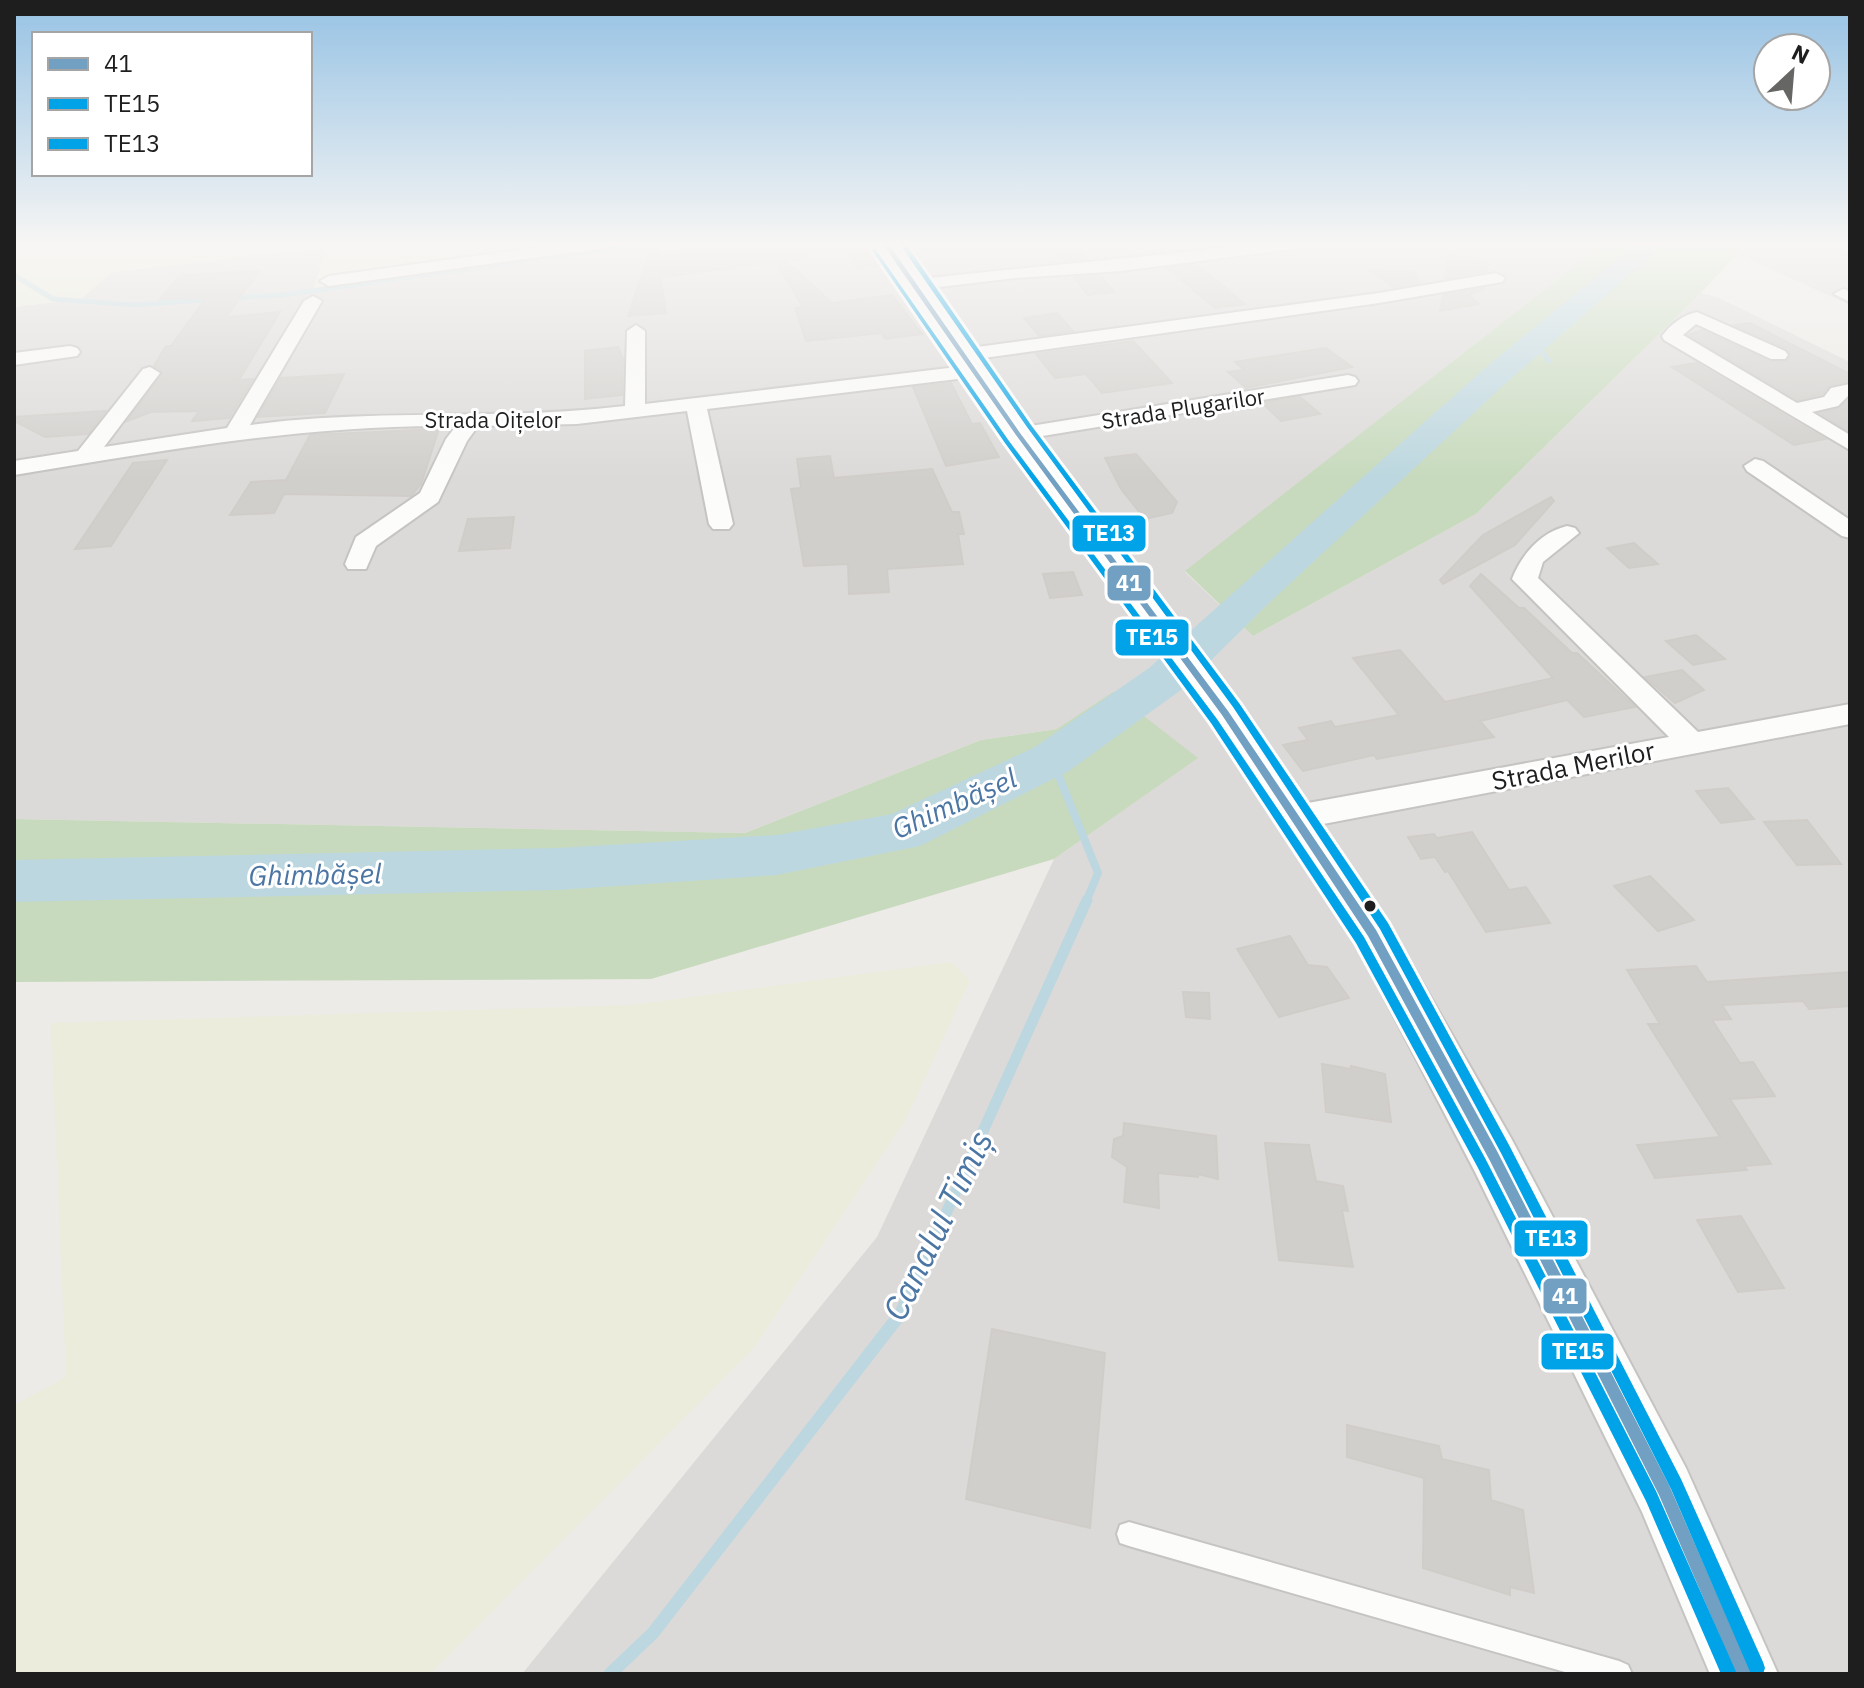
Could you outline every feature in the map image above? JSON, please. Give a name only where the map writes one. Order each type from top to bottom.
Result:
[{"type":"street","points":[[234,434],[301,322]]},
{"type":"street","points":[[939,322],[1018,434],[1225,713],[1372,933],[1493,1155],[1664,1490],[1744,1674]]},
{"type":"street","points":[[968,363],[1229,322]]},
{"type":"street","points":[[1688,322],[1666,340],[1795,410],[1850,444]]},
{"type":"street","points":[[1707,322],[1778,355]]},
{"type":"street","points":[[635,410],[636,331]]},
{"type":"street","points":[[14,359],[70,352]]},
{"type":"street","name":"Strada Oițelor","points":[[14,468],[234,434],[346,421],[447,418],[471,422],[520,422],[696,404],[968,363]]},
{"type":"street","points":[[85,457],[150,373]]},
{"type":"street","name":"Strada Plugarilor","points":[[1018,434],[1348,381]]},
{"type":"street","points":[[1795,410],[1831,402],[1838,392],[1846,389]]},
{"type":"street","points":[[696,404],[721,524]]},
{"type":"street","points":[[357,564],[365,542],[430,497],[457,439],[471,422]]},
{"type":"street","points":[[1755,466],[1850,531]]},
{"type":"street","points":[[1567,533],[1532,559],[1525,579],[1691,742]]},
{"type":"street","name":"Strada Merilor","points":[[1297,817],[1850,714]]},
{"type":"lane","points":[[1129,1534],[1619,1674]]},
{"type":"shaded area","points":[[14,322],[1504,322],[1185,572],[1253,636],[1476,514],[1672,322],[1768,322],[1850,362],[1850,1674],[522,1674],[877,1237],[1054,859],[1197,758],[1057,729],[981,740],[745,833],[14,819]]},
{"type":"green space","points":[[1503,322],[1672,322],[1476,514],[1253,636],[1185,571]]},
{"type":"green space","points":[[1113,692],[1198,758],[1054,859],[651,979],[14,982],[14,819],[745,833],[981,740],[1057,729]]},
{"type":"green space","points":[[951,962],[970,980],[906,1119],[754,1348],[430,1674],[14,1674],[14,1405],[66,1377],[51,1023],[632,1005]]},
{"type":"building","points":[[189,322],[274,322],[239,380],[253,379],[229,418],[192,421],[199,411],[151,412],[127,421],[162,375],[162,370],[154,366],[166,346],[171,346]]},
{"type":"building","points":[[800,322],[913,322],[922,334],[885,339],[881,333],[806,341]]},
{"type":"building","points":[[1027,322],[1065,322],[1073,331],[1039,336]]},
{"type":"building","points":[[1750,323],[1850,374],[1850,381],[1830,385],[1822,394],[1798,400],[1688,335],[1702,330],[1770,362],[1787,361],[1791,355],[1786,348],[1734,325]]},
{"type":"building","points":[[1133,341],[1172,383],[1102,393],[1086,374],[1055,378],[1036,354]]},
{"type":"building","points":[[618,347],[623,359],[622,395],[585,399],[585,351]]},
{"type":"building","points":[[1326,348],[1352,367],[1246,388],[1228,372],[1244,370],[1235,362]]},
{"type":"building","points":[[1696,363],[1825,439],[1794,445],[1672,367]]},
{"type":"building","points":[[344,374],[325,413],[258,417],[281,378]]},
{"type":"building","points":[[951,383],[972,424],[980,423],[999,457],[946,466],[913,387]]},
{"type":"building","points":[[1300,397],[1320,414],[1281,421],[1262,403]]},
{"type":"building","points":[[1850,398],[1850,432],[1820,413],[1839,409]]},
{"type":"building","points":[[106,411],[88,434],[45,437],[14,421],[14,417]]},
{"type":"building","points":[[439,429],[421,484],[411,496],[284,494],[274,513],[230,515],[251,482],[286,480],[310,435]]},
{"type":"building","points":[[1136,454],[1177,502],[1172,513],[1145,519],[1121,489],[1105,458]]},
{"type":"building","points":[[830,456],[834,478],[932,469],[952,512],[959,512],[964,534],[958,534],[963,564],[887,569],[889,592],[849,594],[848,564],[804,566],[791,489],[801,488],[797,459]]},
{"type":"building","points":[[167,460],[111,546],[75,549],[133,463]]},
{"type":"building","points":[[1551,497],[1554,501],[1515,545],[1443,584],[1440,580],[1483,535]]},
{"type":"building","points":[[514,517],[510,548],[459,551],[468,519]]},
{"type":"building","points":[[1634,543],[1658,564],[1629,568],[1607,548]]},
{"type":"building","points":[[1073,572],[1082,595],[1050,598],[1043,574]]},
{"type":"building","points":[[1481,574],[1519,608],[1524,608],[1572,653],[1577,653],[1635,707],[1584,717],[1567,700],[1480,721],[1494,737],[1377,759],[1374,755],[1303,771],[1283,745],[1308,740],[1299,728],[1331,721],[1335,727],[1399,715],[1353,658],[1400,650],[1445,702],[1553,678],[1470,586]]},
{"type":"building","points":[[1696,635],[1725,659],[1693,665],[1666,641]]},
{"type":"building","points":[[1682,670],[1704,690],[1675,703],[1645,677]]},
{"type":"building","points":[[1728,788],[1754,819],[1721,823],[1696,791]]},
{"type":"building","points":[[1807,820],[1841,864],[1797,865],[1764,822]]},
{"type":"building","points":[[1472,832],[1509,890],[1526,887],[1550,923],[1486,932],[1448,871],[1445,872],[1435,857],[1421,859],[1408,837],[1434,834],[1437,838]]},
{"type":"building","points":[[1650,876],[1694,920],[1658,931],[1614,886]]},
{"type":"building","points":[[1290,936],[1308,965],[1327,967],[1349,998],[1279,1017],[1237,949]]},
{"type":"building","points":[[1696,966],[1707,982],[1850,972],[1850,1006],[1809,1009],[1803,1001],[1722,1005],[1731,1019],[1712,1020],[1740,1063],[1753,1062],[1775,1096],[1730,1099],[1771,1164],[1744,1166],[1747,1170],[1655,1178],[1637,1145],[1720,1137],[1648,1024],[1660,1024],[1627,970]]},
{"type":"building","points":[[1183,992],[1209,993],[1210,1019],[1186,1017]]},
{"type":"building","points":[[1322,1064],[1351,1069],[1351,1066],[1385,1074],[1391,1122],[1326,1112]]},
{"type":"building","points":[[1124,1123],[1216,1136],[1218,1179],[1198,1174],[1198,1177],[1158,1173],[1159,1208],[1124,1202],[1127,1167],[1112,1157],[1114,1139],[1123,1136]]},
{"type":"building","points":[[1265,1143],[1309,1145],[1316,1181],[1343,1186],[1348,1211],[1342,1210],[1353,1267],[1279,1260]]},
{"type":"building","points":[[1741,1216],[1784,1288],[1738,1292],[1697,1220]]},
{"type":"building","points":[[992,1329],[1105,1353],[1090,1528],[966,1499]]},
{"type":"building","points":[[1347,1425],[1439,1446],[1442,1459],[1489,1470],[1491,1500],[1523,1510],[1534,1593],[1510,1587],[1510,1595],[1423,1568],[1424,1478],[1347,1457]]},
{"type":"waterway","name":"Ghimbășel","points":[[14,881],[558,869],[777,855],[902,832],[1052,759],[1165,679],[1252,596],[1495,376],[1559,322]]},
{"type":"waterway","points":[[1535,343],[1549,361]]},
{"type":"waterway","name":"Canalul Timiș","points":[[1052,759],[1098,873],[1086,902]]},
{"type":"waterway","name":"Canalul Timiș","points":[[930,1249],[1087,900]]},
{"type":"waterway","name":"Canalul Timiș","points":[[610,1674],[653,1633],[901,1313],[931,1247]]},
{"type":"transit line","name":"TE15","points":[[923,322],[1007,442],[1214,721],[1360,940],[1481,1162],[1651,1496],[1729,1674]]},
{"type":"transit line","name":"41","points":[[940,322],[1018,434],[1225,713],[1372,933],[1493,1155],[1664,1490],[1744,1674]]},
{"type":"transit line","name":"TE13","points":[[957,322],[1029,426],[1236,705],[1384,926],[1505,1149],[1676,1484],[1757,1668]]}]
